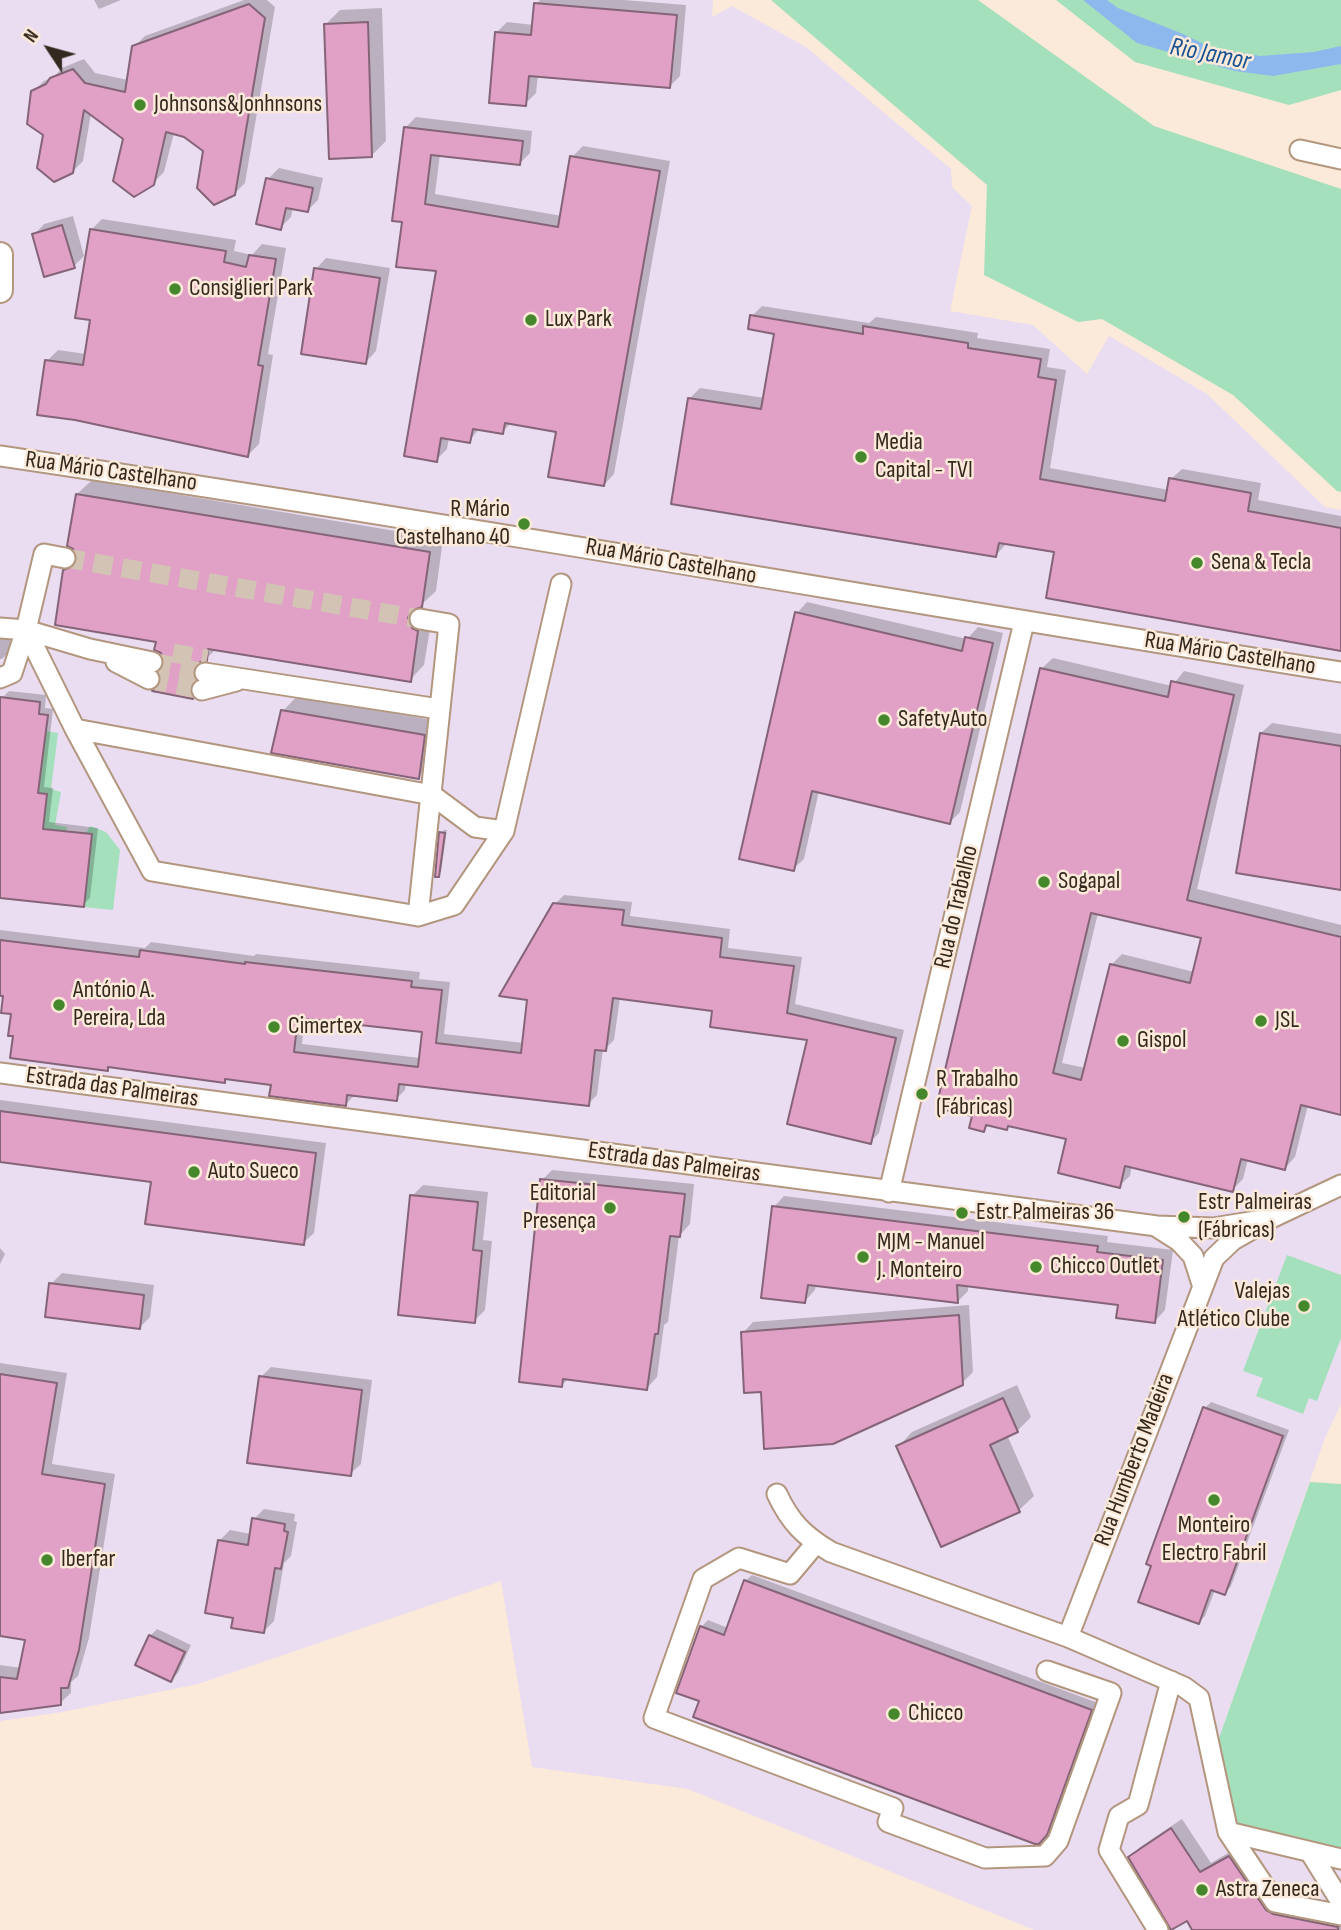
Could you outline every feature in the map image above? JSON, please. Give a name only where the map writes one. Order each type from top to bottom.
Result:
[{"type":"main road","points":[[0,255],[0,290]]},
{"type":"street","points":[[1300,150],[1341,159]]},
{"type":"street","name":"Rua Mário Castelhano","points":[[0,456],[313,502],[1024,622],[1341,672]]},
{"type":"street","points":[[0,678],[12,673],[26,630],[44,554],[65,558]]},
{"type":"street","points":[[26,630],[75,729],[152,871],[418,916],[454,905],[504,831],[561,584]]},
{"type":"street","points":[[418,916],[449,624],[420,619]]},
{"type":"street","name":"Rua do Trabalho","points":[[889,1192],[1024,622]]},
{"type":"street","points":[[0,628],[26,630],[152,664],[90,649]]},
{"type":"street","points":[[240,680],[205,674],[439,709]]},
{"type":"street","points":[[75,729],[432,795],[475,827],[504,831]]},
{"type":"street","name":"Estrada das Palmeiras","points":[[0,1073],[1157,1226],[1213,1228],[1269,1219],[1341,1185]]},
{"type":"street","name":"Rua Humberto Madeira","points":[[1068,1637],[1214,1258],[1233,1240],[1269,1219]]},
{"type":"street","points":[[1157,1226],[1179,1241],[1194,1256],[1202,1284]]},
{"type":"street","points":[[777,1494],[787,1516],[816,1543],[831,1552],[1068,1637],[1184,1687],[1199,1698],[1228,1832],[1275,1902],[1341,1915]]},
{"type":"street","points":[[816,1543],[790,1574],[739,1558],[702,1579],[654,1718],[893,1808],[888,1822],[985,1858],[1045,1856],[1058,1841],[1111,1693],[1047,1671]]},
{"type":"street","points":[[1158,1930],[1109,1850],[1119,1816],[1138,1805],[1171,1681]]},
{"type":"street","points":[[1228,1832],[1341,1859]]},
{"type":"street","points":[[1310,1852],[1341,1902]]},
{"type":"shaded area","points":[[0,0],[713,0],[712,17],[732,6],[806,47],[951,169],[952,187],[972,206],[950,311],[1033,325],[1087,374],[1109,336],[1207,394],[1325,507],[1341,510],[1341,1404],[1325,1438],[1219,1738],[1341,1851],[1341,1930],[1034,1930],[688,1789],[532,1767],[501,1581],[198,1684],[62,1712],[0,1721]]},
{"type":"green space","points":[[771,0],[978,0],[1154,126],[1341,189],[1341,492],[1233,395],[1102,319],[1078,322],[984,275],[987,185]]},
{"type":"green space","points":[[1056,0],[1341,0],[1341,90],[1289,105],[1135,62]]},
{"type":"green space","points":[[46,731],[58,733],[51,789],[61,792],[55,825],[67,827],[66,831],[43,829],[47,795],[38,793]]},
{"type":"green space","points":[[90,826],[106,832],[120,850],[113,910],[84,907],[92,834],[86,833]]},
{"type":"green space","name":"Valejas Atlético Clube","points":[[1287,1255],[1341,1275],[1341,1338],[1317,1401],[1309,1398],[1303,1414],[1256,1396],[1263,1378],[1243,1371]]},
{"type":"green space","points":[[1310,1482],[1341,1484],[1341,1851],[1236,1825],[1219,1738]]},
{"type":"water","name":"Rio Jamor","points":[[1083,0],[1107,0],[1118,8],[1212,48],[1260,56],[1314,52],[1341,46],[1341,64],[1273,76],[1235,71],[1137,43]]},
{"type":"building","points":[[534,3],[677,15],[670,88],[529,76],[526,106],[489,103],[495,32],[531,35]]},
{"type":"building","name":"Johnsons&Jonhnsons","points":[[249,4],[265,18],[235,195],[214,205],[197,188],[203,151],[184,137],[166,132],[154,185],[134,197],[113,181],[123,139],[84,110],[73,173],[54,182],[37,168],[43,135],[27,124],[31,91],[46,84],[50,78],[73,69],[85,83],[125,92],[132,46]]},
{"type":"building","points":[[368,22],[372,157],[329,159],[324,24]]},
{"type":"building","name":"Lux Park","points":[[404,127],[523,141],[520,165],[431,155],[425,204],[558,227],[570,156],[660,171],[604,486],[548,477],[556,432],[505,423],[503,434],[473,429],[470,443],[441,438],[437,462],[404,456],[436,271],[396,267],[402,222],[392,221]]},
{"type":"building","points":[[266,178],[313,188],[308,212],[286,208],[281,230],[256,224]]},
{"type":"building","points":[[62,225],[75,268],[44,277],[32,234]]},
{"type":"building","points":[[90,229],[226,251],[224,262],[246,267],[249,255],[276,259],[258,365],[263,366],[248,457],[75,420],[37,415],[45,360],[83,365],[90,320],[75,318]]},
{"type":"building","name":"Consiglieri Park","points":[[314,268],[380,278],[366,364],[301,354]]},
{"type":"building","name":"Media Capital - TVI","points":[[750,315],[863,334],[863,326],[968,343],[968,348],[1041,359],[1038,377],[1056,380],[1040,479],[1165,501],[1169,478],[1251,493],[1248,511],[1341,528],[1341,651],[1046,598],[1054,552],[999,543],[996,557],[671,504],[688,398],[761,409],[774,334],[748,329]]},
{"type":"building","points":[[76,494],[430,552],[422,607],[411,611],[408,618],[412,628],[418,631],[411,682],[208,649],[207,661],[200,662],[193,670],[195,680],[190,686],[190,692],[193,699],[152,691],[160,684],[159,672],[164,664],[161,653],[154,650],[156,642],[55,625],[63,570],[74,566],[77,560],[73,549],[67,546]]},
{"type":"building","points":[[795,612],[962,651],[965,637],[993,643],[950,824],[812,791],[794,871],[739,859]]},
{"type":"building","points":[[1040,668],[1168,697],[1171,681],[1234,695],[1187,900],[1341,937],[1341,1115],[1301,1105],[1285,1170],[1241,1159],[1233,1192],[1125,1166],[1120,1188],[1058,1173],[1066,1139],[1008,1126],[1007,1130],[986,1125],[984,1132],[969,1128],[972,1116],[936,1108]],"holes":[[[1091,913],[1201,938],[1190,983],[1110,964],[1081,1080],[1053,1073]]]},
{"type":"building","points":[[0,697],[40,702],[39,714],[48,715],[38,793],[47,794],[43,829],[92,834],[84,907],[0,898]]},
{"type":"building","points":[[281,710],[425,735],[419,779],[271,753]]},
{"type":"building","points":[[1260,733],[1341,746],[1341,890],[1236,873]]},
{"type":"building","points":[[439,832],[445,833],[439,877],[435,877]]},
{"type":"building","points":[[553,903],[624,910],[622,925],[722,938],[720,957],[794,966],[787,1013],[896,1038],[871,1144],[787,1124],[807,1040],[710,1027],[712,1011],[613,998],[606,1051],[595,1050],[589,1106],[399,1084],[397,1101],[347,1095],[346,1106],[269,1096],[271,1085],[225,1079],[225,1083],[108,1067],[108,1071],[10,1058],[13,1036],[8,1036],[11,1014],[1,1013],[3,996],[0,996],[0,940],[139,957],[140,950],[412,981],[411,987],[442,990],[436,1043],[521,1053],[527,1000],[499,996]],"holes":[[[298,1018],[422,1032],[418,1067],[294,1052]]]},
{"type":"building","name":"Auto Sueco","points":[[0,1111],[316,1153],[304,1245],[145,1224],[151,1182],[0,1162]]},
{"type":"building","points":[[540,1179],[685,1194],[680,1237],[670,1236],[658,1334],[655,1334],[647,1390],[563,1379],[562,1387],[519,1382]]},
{"type":"building","points":[[410,1195],[478,1202],[473,1250],[482,1251],[475,1323],[398,1315]]},
{"type":"building","points":[[772,1206],[1098,1246],[1097,1252],[1163,1260],[1155,1323],[1116,1318],[1118,1305],[957,1285],[958,1303],[808,1285],[805,1303],[761,1298]]},
{"type":"building","points":[[49,1283],[144,1295],[140,1329],[45,1317]]},
{"type":"building","points":[[959,1315],[963,1385],[833,1444],[764,1449],[761,1392],[744,1393],[741,1332]]},
{"type":"building","name":"Iberfar","points":[[0,1374],[57,1383],[42,1474],[105,1484],[79,1650],[68,1688],[61,1688],[61,1705],[0,1713],[0,1677],[17,1679],[25,1640],[0,1636]]},
{"type":"building","points":[[259,1376],[362,1390],[351,1476],[247,1463]]},
{"type":"building","points":[[1003,1398],[1018,1432],[990,1445],[1020,1512],[941,1547],[896,1446]]},
{"type":"building","name":"Monteiro Electro Fabril","points":[[1203,1407],[1283,1436],[1225,1595],[1211,1590],[1199,1624],[1138,1602],[1151,1566],[1146,1564]]},
{"type":"building","points":[[252,1518],[285,1524],[284,1531],[288,1532],[281,1569],[275,1568],[264,1633],[231,1628],[233,1618],[205,1613],[218,1540],[248,1545]]},
{"type":"building","name":"Chicco","points":[[744,1580],[1092,1710],[1047,1835],[1039,1844],[1035,1844],[693,1717],[699,1701],[676,1693],[700,1626],[724,1635]]},
{"type":"building","points":[[149,1635],[185,1652],[171,1682],[135,1665]]},
{"type":"building","name":"Astra Zeneca","points":[[1171,1828],[1200,1872],[1229,1856],[1266,1910],[1273,1914],[1338,1927],[1338,1930],[1192,1930],[1187,1921],[1171,1930],[1128,1857]]},
{"type":"tunnel","points":[[65,558],[420,619]]},
{"type":"tunnel","points":[[173,653],[207,659]]},
{"type":"tunnel","points":[[152,662],[205,673]]},
{"type":"tunnel","points":[[149,679],[202,690]]},
{"type":"place","name":"Johnsons&Jonhnsons","points":[[140,105]]},
{"type":"place","name":"Consiglieri Park","points":[[175,289]]},
{"type":"place","name":"Lux Park","points":[[531,320]]},
{"type":"place","name":"Media Capital - TVI","points":[[861,457]]},
{"type":"place","name":"R Mário Castelhano 40","points":[[524,524]]},
{"type":"place","name":"Sena & Tecla","points":[[1197,563]]},
{"type":"place","name":"SafetyAuto","points":[[884,720]]},
{"type":"place","name":"Sogapal","points":[[1044,882]]},
{"type":"place","name":"António A. Pereira, Lda","points":[[59,1005]]},
{"type":"place","name":"JSL","points":[[1261,1021]]},
{"type":"place","name":"Cimertex","points":[[274,1027]]},
{"type":"place","name":"Gispol","points":[[1123,1041]]},
{"type":"place","name":"R Trabalho (Fábricas)","points":[[922,1094]]},
{"type":"place","name":"Auto Sueco","points":[[194,1172]]},
{"type":"place","name":"Editorial Presença","points":[[610,1208]]},
{"type":"place","name":"Estr Palmeiras 36","points":[[962,1213]]},
{"type":"place","name":"Estr Palmeiras (Fábricas)","points":[[1184,1217]]},
{"type":"place","name":"MJM - Manuel J. Monteiro","points":[[863,1257]]},
{"type":"place","name":"Chicco Outlet","points":[[1036,1267]]},
{"type":"place","name":"Valejas Atlético Clube","points":[[1304,1306]]},
{"type":"place","name":"Monteiro Electro Fabril","points":[[1214,1500]]},
{"type":"place","name":"Iberfar","points":[[47,1560]]},
{"type":"place","name":"Chicco","points":[[894,1714]]},
{"type":"place","name":"Astra Zeneca","points":[[1202,1890]]}]
